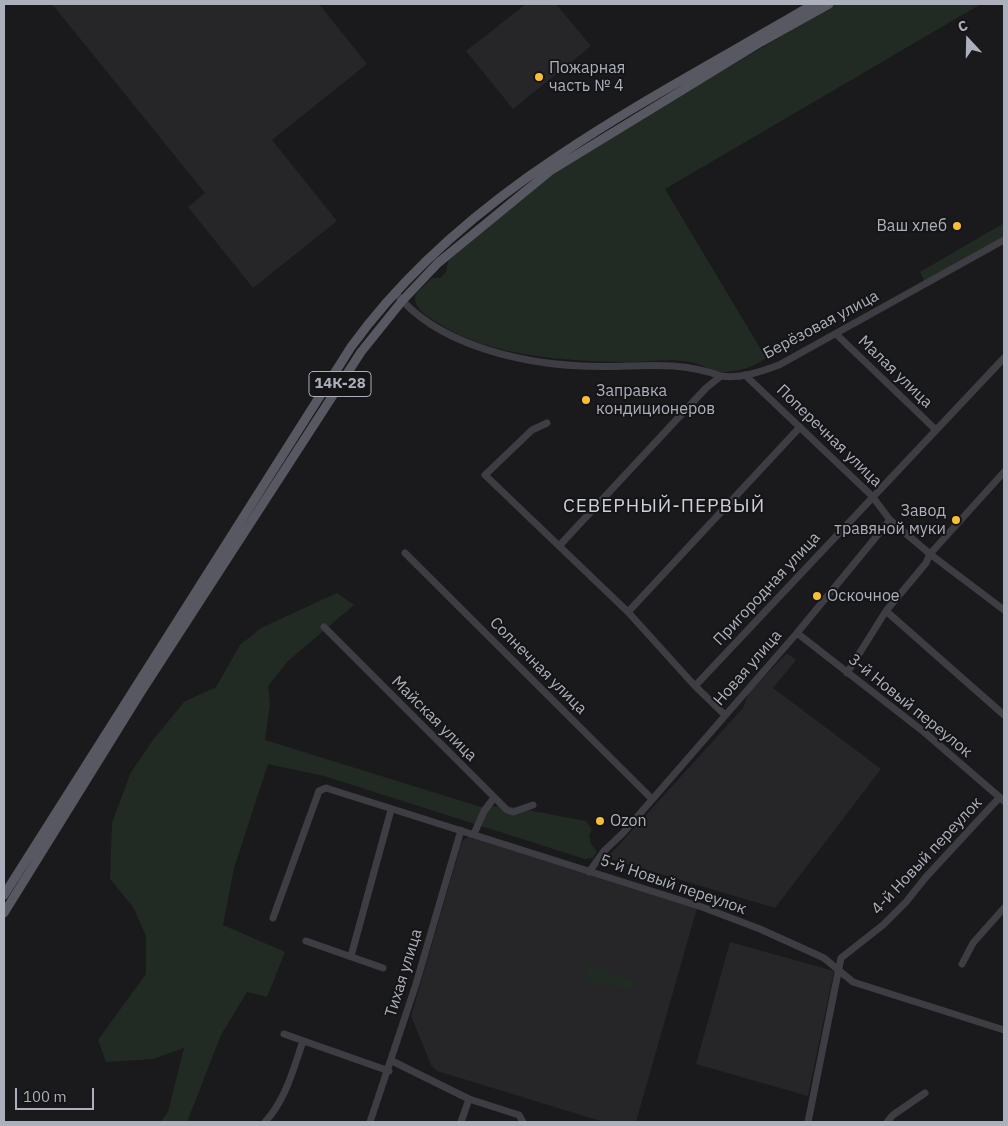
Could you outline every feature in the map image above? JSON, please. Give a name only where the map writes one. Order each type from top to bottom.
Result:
[{"type":"main road","name":"14К-28","points":[[4,895],[351,347],[395,292],[470,219],[542,166],[814,4]]},
{"type":"main road","name":"14К-28","points":[[4,913],[141,692],[360,352],[402,301],[438,263],[550,171],[762,42],[829,4]]},
{"type":"street","name":"Берёзовая улица","points":[[721,376],[745,375],[779,365],[1004,240]]},
{"type":"street","points":[[395,292],[402,301],[424,320],[446,333],[529,362],[582,366],[673,364],[690,366],[721,376]]},
{"type":"street","name":"Малая улица","points":[[836,334],[936,430]]},
{"type":"street","name":"Пригородная улица","points":[[695,686],[1004,358]]},
{"type":"street","name":"Поперечная улица","points":[[745,375],[872,496],[890,520]]},
{"type":"street","points":[[559,546],[706,388],[721,376]]},
{"type":"street","points":[[548,423],[532,430],[485,475],[628,612],[695,686],[725,715]]},
{"type":"street","points":[[628,612],[800,427]]},
{"type":"street","points":[[847,673],[886,611],[926,563],[930,554],[1004,472]]},
{"type":"street","points":[[890,520],[930,554],[1004,610]]},
{"type":"street","name":"Новая улица","points":[[589,872],[604,851],[797,633],[890,520]]},
{"type":"street","name":"Солнечная улица","points":[[405,553],[652,799]]},
{"type":"street","points":[[886,611],[1004,714]]},
{"type":"street","name":"Майская улица","points":[[324,627],[507,810],[513,812],[533,805]]},
{"type":"street","name":"3-й Новый переулок","points":[[797,633],[924,732],[1002,800]]},
{"type":"street","name":"5-й Новый переулок","points":[[273,918],[322,788],[474,834],[702,907],[760,929],[824,958],[853,982],[921,1002],[1004,1030]]},
{"type":"street","points":[[474,834],[484,811],[494,798]]},
{"type":"street","name":"4-й Новый переулок","points":[[808,1122],[837,970],[841,958],[883,924],[906,902],[926,877],[1002,800]]},
{"type":"street","points":[[351,956],[391,810]]},
{"type":"street","name":"Тихая улица","points":[[370,1122],[389,1071],[461,830]]},
{"type":"street","points":[[962,964],[973,943],[1004,908]]},
{"type":"street","points":[[306,941],[383,968]]},
{"type":"street","points":[[284,1034],[389,1071]]},
{"type":"street","points":[[265,1122],[280,1103],[286,1091],[302,1041]]},
{"type":"street","points":[[392,1061],[469,1099],[519,1115],[523,1122]]},
{"type":"street","points":[[887,1122],[893,1115],[925,1093]]},
{"type":"street","points":[[460,1122],[469,1099]]},
{"type":"shaded area","points":[[52,4],[319,4],[367,64],[272,140],[337,221],[253,288],[188,207],[205,193]]},
{"type":"shaded area","points":[[526,4],[556,4],[591,46],[513,109],[466,51]]},
{"type":"shaded area","points":[[836,4],[981,4],[665,189],[766,358],[745,368],[723,372],[683,361],[626,362],[528,355],[479,343],[457,334],[429,318],[419,309],[415,301],[416,295],[432,278],[440,278],[446,272],[448,261],[556,169]]},
{"type":"shaded area","points":[[1004,223],[1004,238],[925,282],[920,272]]},
{"type":"shaded area","points":[[337,593],[354,605],[288,661],[268,686],[270,703],[265,740],[481,807],[506,806],[586,821],[592,830],[589,835],[591,844],[597,851],[593,858],[585,859],[324,776],[268,764],[234,868],[223,925],[285,952],[267,997],[247,992],[221,1035],[187,1122],[160,1122],[168,1112],[184,1048],[153,1059],[106,1062],[98,1040],[146,974],[146,936],[133,907],[110,879],[112,823],[131,772],[153,740],[184,702],[216,687],[240,645],[261,628]]},
{"type":"shaded area","points":[[787,653],[796,660],[773,688],[881,769],[775,908],[607,858],[743,708],[749,692]]},
{"type":"shaded area","points":[[469,836],[697,908],[636,1122],[604,1122],[437,1071],[431,1065],[411,1016],[462,841]]},
{"type":"shaded area","points":[[730,942],[834,971],[808,1096],[696,1064]]},
{"type":"shaded area","points":[[588,963],[635,982],[633,990],[585,981]]},
{"type":"place","name":"Пожарная часть № 4","points":[[539,77]]},
{"type":"place","name":"Ваш хлеб","points":[[957,226]]},
{"type":"place","name":"Заправка кондиционеров","points":[[586,400]]},
{"type":"place","name":"Завод травяной муки","points":[[956,520]]},
{"type":"place","name":"Оскочное","points":[[817,596]]},
{"type":"place","name":"Ozon","points":[[600,821]]},
{"type":"district","name":"СЕВЕРНЫЙ-ПЕРВЫЙ","points":[[664,507]]}]
